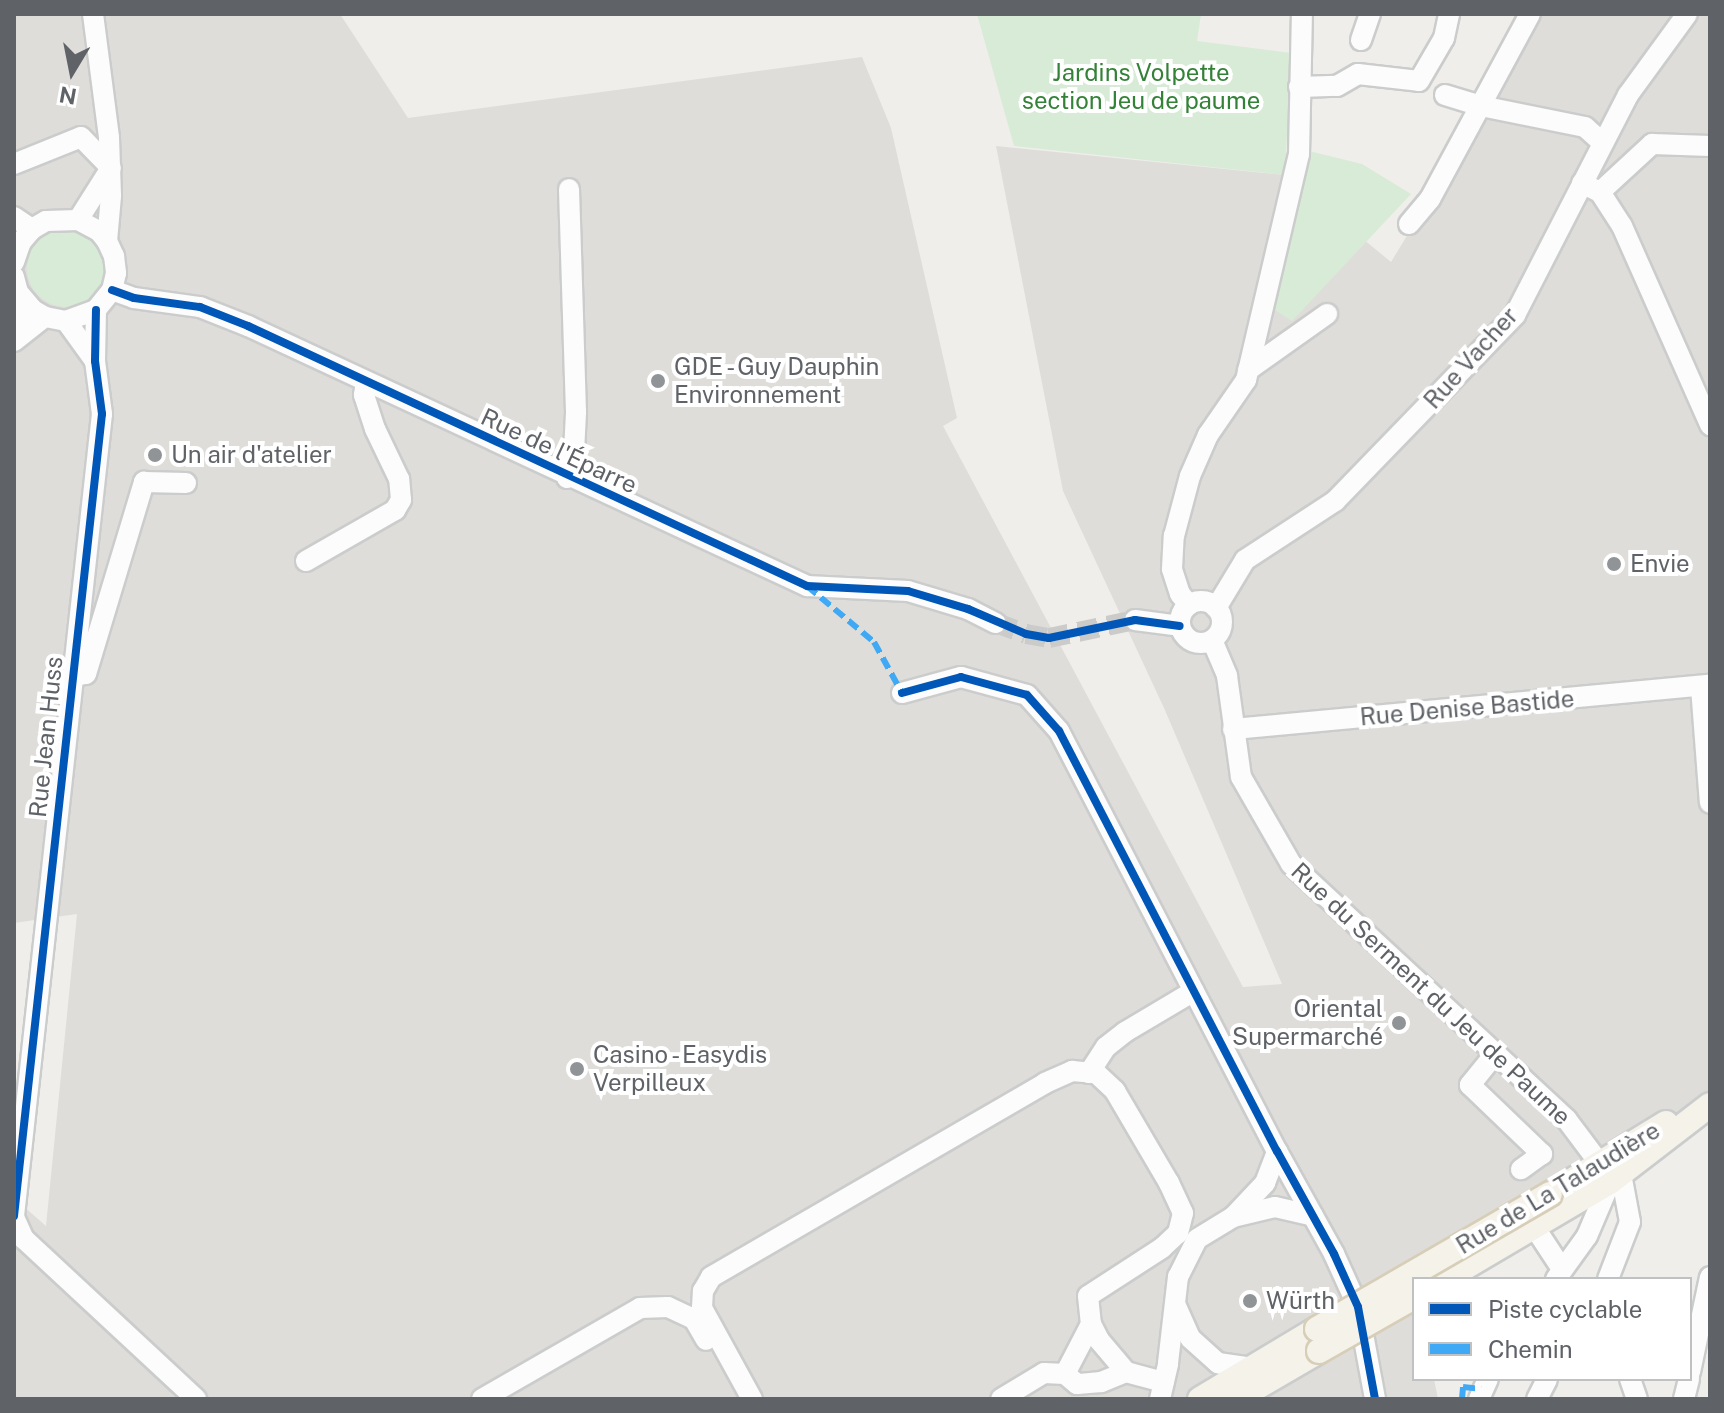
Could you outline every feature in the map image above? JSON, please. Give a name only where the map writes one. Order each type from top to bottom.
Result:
[{"type":"main road","name":"Rue de La Talaudière","points":[[1449,1277],[1535,1228],[1710,1102]]},
{"type":"main road","name":"Rue de La Talaudière","points":[[1418,1277],[1550,1194],[1610,1173]]},
{"type":"main road","name":"Rue de La Talaudière","points":[[1237,1399],[1318,1340],[1412,1281]]},
{"type":"main road","name":"Rue de La Talaudière","points":[[1318,1340],[1412,1298]]},
{"type":"main road","name":"Rue de La Talaudière","points":[[1200,1399],[1254,1384]]},
{"type":"street","points":[[93,14],[111,168],[107,241]]},
{"type":"street","points":[[1189,605],[1180,594],[1172,569],[1174,536],[1190,476],[1208,435],[1246,380],[1299,154],[1302,14]]},
{"type":"street","points":[[1361,40],[1370,14]]},
{"type":"street","points":[[1299,87],[1337,86],[1358,74],[1419,81],[1444,38],[1449,14]]},
{"type":"street","points":[[1409,224],[1430,199],[1530,14]]},
{"type":"street","name":"Rue Vacher","points":[[1216,608],[1245,560],[1335,501],[1515,315],[1591,188],[1603,143],[1628,95],[1687,14]]},
{"type":"street","points":[[1445,95],[1481,106],[1585,127],[1603,143]]},
{"type":"street","points":[[14,164],[81,137],[111,168]]},
{"type":"street","points":[[1710,146],[1652,144],[1591,188],[1622,226],[1710,425]]},
{"type":"street","points":[[78,220],[111,168]]},
{"type":"street","points":[[567,478],[574,452],[576,412],[569,189]]},
{"type":"street","points":[[14,217],[32,229]]},
{"type":"street","points":[[14,258],[32,229],[62,218],[78,220],[89,224],[107,241],[114,256],[116,273],[112,290],[96,310],[66,321],[45,317],[24,301],[14,280]]},
{"type":"street","name":"Rue de l'Éparre","points":[[112,290],[134,298],[200,307],[807,586],[908,591],[968,609],[996,623]]},
{"type":"street","points":[[14,324],[24,301]]},
{"type":"street","name":"Rue Jean Huss","points":[[96,310],[95,361],[102,414],[14,1217],[24,1239],[196,1399]]},
{"type":"street","points":[[1248,370],[1327,314]]},
{"type":"street","points":[[14,341],[45,317]]},
{"type":"street","name":"Rue Jean Huss","points":[[66,321],[95,361]]},
{"type":"street","points":[[306,561],[395,510],[401,500],[399,479],[375,429],[364,395],[366,382]]},
{"type":"street","points":[[73,676],[86,674],[144,482],[186,483]]},
{"type":"street","points":[[1135,620],[1180,626],[1192,641],[1212,640],[1222,624],[1216,608],[1199,601],[1189,605],[1182,614],[1180,626]]},
{"type":"street","name":"Rue du Serment du Jeu de Paume","points":[[1212,640],[1227,676],[1241,777],[1291,864],[1567,1120],[1610,1173]]},
{"type":"street","points":[[902,693],[961,677],[1027,695],[1059,731],[1358,1307],[1375,1399]]},
{"type":"street","name":"Rue Denise Bastide","points":[[1233,729],[1705,686],[1710,803]]},
{"type":"street","points":[[1089,1073],[1106,1047],[1125,1032],[1194,991]]},
{"type":"street","points":[[1495,1054],[1470,1085],[1542,1154],[1521,1169]]},
{"type":"street","points":[[752,1399],[702,1308],[703,1291],[711,1277],[1045,1083],[1072,1071],[1096,1073],[1115,1091],[1183,1213],[1178,1233],[1162,1248],[1088,1296],[1091,1324],[1126,1372],[1162,1390],[1178,1277],[1197,1239],[1233,1217],[1265,1183],[1277,1151]]},
{"type":"street","points":[[1535,1228],[1559,1274],[1587,1236],[1610,1173]]},
{"type":"street","points":[[1609,1277],[1630,1222],[1610,1173]]},
{"type":"street","points":[[1233,1217],[1275,1207],[1313,1216]]},
{"type":"street","points":[[1692,1362],[1710,1277]]},
{"type":"street","points":[[1174,1302],[1190,1338],[1218,1363],[1254,1384]]},
{"type":"street","points":[[482,1399],[640,1308],[668,1307],[694,1319],[739,1399]]},
{"type":"street","points":[[1065,1374],[1091,1324]]},
{"type":"street","points":[[1001,1399],[1044,1373],[1065,1374],[1077,1384],[1101,1382],[1126,1372]]},
{"type":"street","points":[[1537,1399],[1546,1381]]},
{"type":"shaded area","points":[[14,14],[340,14],[408,118],[862,57],[891,128],[957,418],[943,426],[1243,987],[1282,984],[1164,708],[1063,491],[996,146],[1285,175],[1391,262],[1503,78],[1537,14],[1710,14],[1710,1110],[1418,1277],[1412,1277],[1412,1381],[1434,1381],[1438,1399],[14,1399],[14,1198],[46,1226],[77,914],[14,923]]},
{"type":"green space","name":"Jardins Volpette section Jeu de paume","points":[[977,14],[1201,14],[1197,41],[1291,53],[1285,175],[1014,146]]},
{"type":"green space","points":[[1309,151],[1362,164],[1411,194],[1292,321],[1269,306]]},
{"type":"green space","points":[[58,229],[74,229],[88,235],[99,246],[105,268],[99,290],[88,301],[74,307],[58,307],[44,301],[33,290],[27,276],[27,260],[33,246],[44,235]]},
{"type":"tunnel","points":[[996,623],[1026,634],[1049,638],[1135,620]]},
{"type":"marked path","points":[[807,586],[874,642],[902,693]]},
{"type":"marked path","points":[[1462,1399],[1463,1387],[1481,1389]]},
{"type":"cycle path","points":[[112,290],[134,298],[200,307],[248,326],[807,586],[908,591],[968,609],[1026,634],[1049,638],[1135,620],[1180,626]]},
{"type":"cycle path","points":[[14,1216],[102,414],[95,361],[96,310]]},
{"type":"cycle path","points":[[902,693],[961,677],[1027,695],[1059,731],[1277,1151],[1334,1254],[1358,1307],[1375,1399]]},
{"type":"place","name":"GDE - Guy Dauphin Environnement","points":[[658,381]]},
{"type":"place","name":"Un air d'atelier","points":[[155,455]]},
{"type":"place","name":"Envie","points":[[1614,564]]},
{"type":"place","name":"Oriental Supermarché","points":[[1399,1023]]},
{"type":"place","name":"Casino - Easydis Verpilleux","points":[[577,1069]]},
{"type":"place","name":"Würth","points":[[1250,1301]]}]
